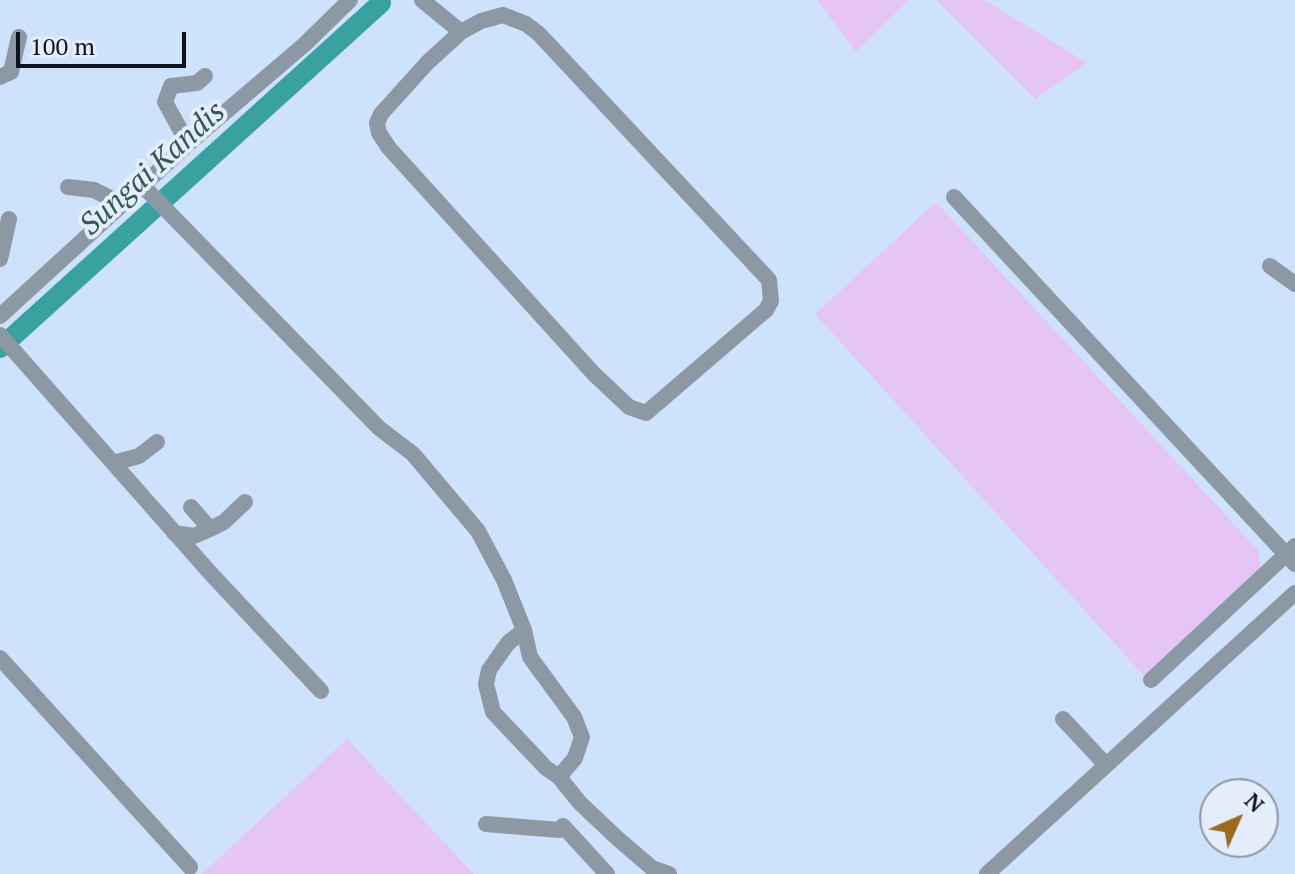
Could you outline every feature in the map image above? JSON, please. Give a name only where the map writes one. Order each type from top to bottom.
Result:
[{"type":"street","points":[[1,313],[122,204],[151,195],[188,144],[305,44],[350,0]]},
{"type":"street","points":[[422,0],[461,32]]},
{"type":"street","points":[[503,15],[526,24],[539,34],[769,280],[771,301],[766,310],[646,413],[629,407],[594,374],[389,148],[379,133],[377,123],[397,93],[461,32],[481,21],[503,15]]},
{"type":"street","points":[[0,77],[11,72],[19,37]]},
{"type":"street","points":[[188,144],[167,111],[165,102],[171,86],[197,83],[205,76]]},
{"type":"street","points":[[68,187],[94,190],[122,204]]},
{"type":"street","points":[[151,195],[444,489],[478,531],[524,630],[530,657],[574,717],[582,737],[575,758],[559,777]]},
{"type":"street","points":[[954,197],[1292,555],[1151,680]]},
{"type":"street","points":[[0,259],[9,219]]},
{"type":"street","points":[[1270,266],[1295,284]]},
{"type":"street","points":[[0,335],[174,533],[321,691]]},
{"type":"street","points":[[113,463],[139,456],[157,442]]},
{"type":"street","points":[[174,533],[194,536],[224,522],[245,502]]},
{"type":"street","points":[[191,507],[210,529]]},
{"type":"street","points":[[987,874],[1295,593]]},
{"type":"street","points":[[524,630],[508,643],[489,670],[486,684],[493,712],[515,738],[559,777],[580,803],[628,848],[652,868],[669,874]]},
{"type":"street","points":[[0,658],[190,867]]},
{"type":"street","points":[[1063,719],[1106,765]]},
{"type":"street","points":[[486,824],[559,830],[563,826],[607,874]]},
{"type":"shaded area","points":[[817,0],[909,0],[856,52]]},
{"type":"shaded area","points":[[937,0],[985,0],[1087,63],[1035,99]]},
{"type":"shaded area","points":[[936,202],[1258,550],[1260,568],[1144,676],[815,314]]},
{"type":"shaded area","points":[[347,739],[474,874],[202,874]]},
{"type":"waterway","name":"Sungai Kandis","points":[[0,348],[381,3]]}]
